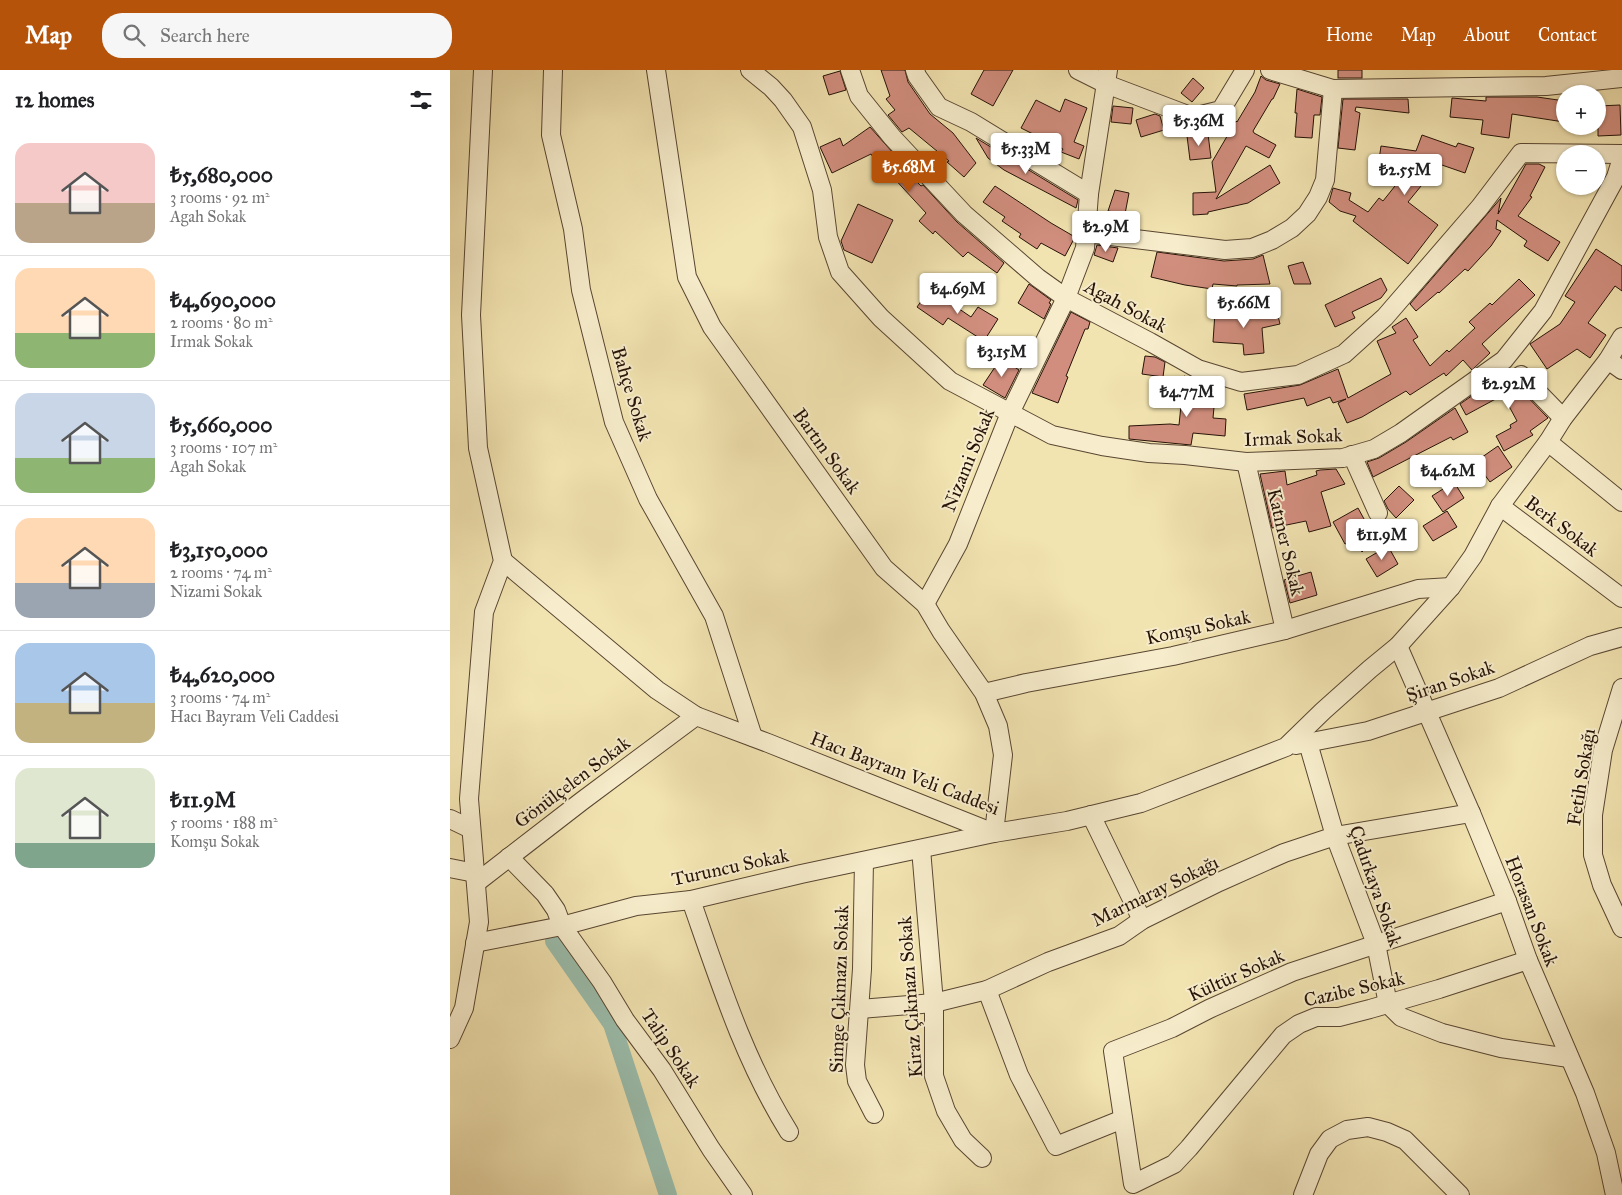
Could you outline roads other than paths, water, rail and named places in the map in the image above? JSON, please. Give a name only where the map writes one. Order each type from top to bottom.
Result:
[{"type":"street","points":[[450,1039],[464,1008],[479,922],[469,799],[484,612],[503,561],[478,448],[471,315],[483,70]]},
{"type":"street","name":"Bahçe Sokak","points":[[553,70],[551,135],[573,229],[581,290],[614,422],[648,499],[714,616],[753,737]]},
{"type":"street","name":"Bartın Sokak","points":[[656,70],[687,278],[712,327],[884,568],[925,604],[941,632],[984,693],[998,726],[1003,755],[994,833]]},
{"type":"street","name":"Irmak Sokak","points":[[750,70],[771,87],[783,100],[802,128],[822,190],[828,237],[840,272],[881,318],[950,381],[1052,435],[1102,446],[1149,453],[1246,462],[1343,458],[1374,448],[1401,433],[1504,360],[1543,311],[1616,177],[1622,158]]},
{"type":"street","name":"Agah Sokak","points":[[850,70],[858,96],[892,138],[964,214],[1038,278],[1066,298],[1198,368],[1241,382],[1298,375],[1344,354],[1385,317],[1480,207],[1521,153],[1622,154]]},
{"type":"street","points":[[915,70],[917,76],[939,107],[971,122],[1089,194]]},
{"type":"street","points":[[1078,70],[1107,77],[1193,117],[1221,110],[1245,70]]},
{"type":"street","points":[[1270,70],[1333,89],[1546,86],[1622,78]]},
{"type":"street","name":"Nizami Sokak","points":[[925,604],[958,544],[1010,413],[1066,298],[1085,248],[1089,194],[1107,77]]},
{"type":"street","points":[[1086,232],[1225,250],[1252,248],[1272,240],[1292,228],[1307,214],[1318,197],[1325,180],[1333,89]]},
{"type":"street","name":"Hacı Bayram Veli Caddesi","points":[[503,561],[657,690],[696,716],[994,833],[1091,815],[1141,803],[1286,748],[1363,675],[1398,646],[1451,587],[1473,556],[1500,506],[1564,418],[1615,365],[1622,337]]},
{"type":"street","points":[[1521,375],[1564,418]]},
{"type":"street","points":[[1548,442],[1622,502]]},
{"type":"street","points":[[1352,455],[1378,513]]},
{"type":"street","name":"Katmer Sokak","points":[[1246,462],[1285,630]]},
{"type":"street","name":"Berk Sokak","points":[[1500,506],[1622,598]]},
{"type":"street","name":"Komşu Sokak","points":[[984,693],[1026,683],[1173,656],[1285,630],[1418,589],[1451,587]]},
{"type":"street","name":"Şiran Sokak","points":[[1286,748],[1368,731],[1499,688],[1590,646],[1622,638]]},
{"type":"street","name":"Horasan Sokak","points":[[1398,646],[1471,812],[1507,901],[1528,960],[1585,1093],[1604,1148],[1615,1195]]},
{"type":"street","name":"Fetih Sokağı","points":[[1622,688],[1602,750],[1593,815],[1593,855],[1602,885],[1622,928]]},
{"type":"street","name":"Gönülçelen Sokak","points":[[475,878],[509,856],[696,716]]},
{"type":"street","name":"Çadırkaya Sokak","points":[[1308,743],[1335,836],[1376,944],[1388,1004]]},
{"type":"street","name":"Marmaray Sokağı","points":[[860,1009],[934,1002],[987,990],[1048,962],[1118,936],[1142,920],[1219,882],[1284,853],[1335,836],[1471,812]]},
{"type":"street","points":[[1091,815],[1142,920]]},
{"type":"street","points":[[450,819],[471,829]]},
{"type":"street","name":"Turuncu Sokak","points":[[475,943],[562,926],[636,906],[691,900],[994,833]]},
{"type":"street","name":"Kiraz Çıkmazı Sokak","points":[[921,849],[934,1002],[934,1076],[946,1111],[963,1140],[982,1158]]},
{"type":"street","name":"Talip Sokak","points":[[509,856],[546,894],[556,910],[562,926],[662,1070],[711,1149],[743,1195]]},
{"type":"street","name":"Simge Çıkmazı Sokak","points":[[864,861],[862,969],[855,1065],[856,1081],[874,1114]]},
{"type":"street","points":[[450,868],[475,878]]},
{"type":"street","points":[[691,900],[729,1009],[748,1054],[772,1104],[789,1132]]},
{"type":"street","name":"Kültür Sokak","points":[[1133,1184],[1113,1051],[1172,1028],[1209,1008],[1292,972],[1507,901]]},
{"type":"street","name":"Cazibe Sokak","points":[[1133,1184],[1174,1164],[1283,1035],[1299,1024],[1316,1017],[1339,1017],[1388,1004],[1528,960]]},
{"type":"street","points":[[987,990],[1019,1075],[1056,1146],[1123,1119]]},
{"type":"street","points":[[1388,1004],[1401,1017],[1442,1033],[1501,1048],[1569,1058]]},
{"type":"street","points":[[1303,1195],[1318,1154],[1330,1139],[1347,1130],[1368,1127],[1387,1132],[1405,1140],[1460,1195]]},
{"type":"waterway","points":[[554,941],[612,1024],[668,1195]]}]
